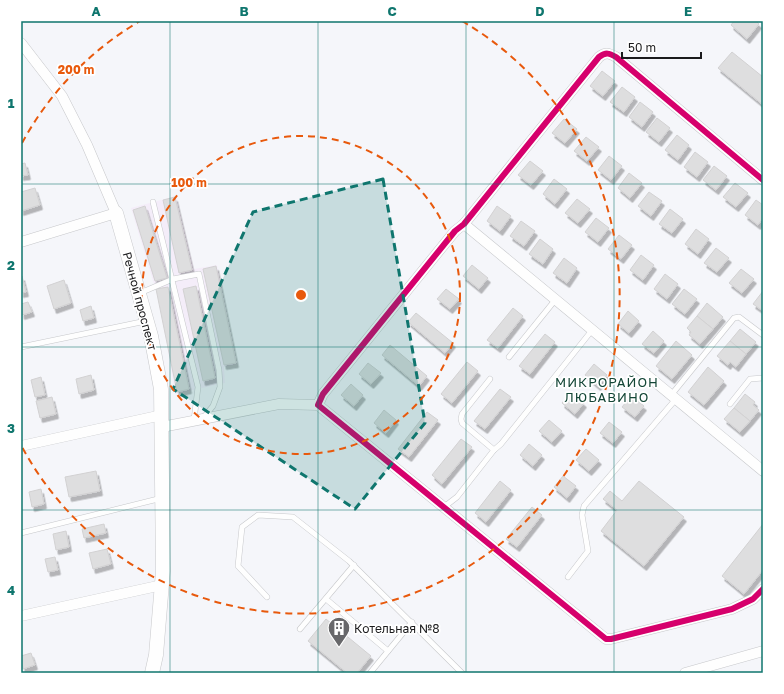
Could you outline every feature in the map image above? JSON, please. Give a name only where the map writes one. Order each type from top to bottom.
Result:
[{"type":"street","name":"Речной проспект","points":[[21,43],[62,96],[88,145],[116,213],[147,321],[161,389],[162,421],[162,585],[156,656],[152,673]]},
{"type":"street","points":[[318,405],[323,394],[383,319],[455,232],[464,224],[594,63],[605,53],[616,57],[763,180]]},
{"type":"street","points":[[21,242],[116,213]]},
{"type":"street","points":[[464,224],[593,329],[763,471]]},
{"type":"street","points":[[21,446],[162,421],[199,419],[279,404],[318,405],[606,639],[612,639],[732,609],[752,599],[763,589]]},
{"type":"street","points":[[21,616],[162,585]]},
{"type":"street","points":[[685,673],[763,651]]},
{"type":"lane","points":[[153,202],[173,279],[198,387],[199,419]]},
{"type":"lane","points":[[139,293],[173,279],[199,274],[219,370],[220,387],[213,406],[199,419]]},
{"type":"lane","points":[[509,357],[556,299]]},
{"type":"lane","points":[[568,577],[588,551],[582,515],[584,506],[674,396],[734,318],[743,318],[763,335]]},
{"type":"lane","points":[[21,347],[147,321]]},
{"type":"lane","points":[[444,508],[457,497],[593,329]]},
{"type":"lane","points":[[730,404],[750,379],[756,377],[763,378]]},
{"type":"lane","points":[[490,379],[462,414],[460,419],[462,423],[494,450]]},
{"type":"lane","points":[[21,532],[162,498]]},
{"type":"lane","points":[[267,597],[238,566],[242,527],[258,515],[293,517],[354,566],[462,673]]},
{"type":"lane","points":[[300,630],[354,566]]},
{"type":"lane","points":[[326,599],[388,651]]},
{"type":"lane","points":[[370,673],[412,622]]},
{"type":"highlighted area","points":[[383,179],[425,423],[355,509],[173,389],[253,212]]},
{"type":"shaded area","points":[[176,196],[194,269],[217,265],[237,364],[224,367],[225,383],[175,394],[161,307],[131,208]]},
{"type":"building","points":[[734,21],[756,21],[759,24],[747,39],[731,25]]},
{"type":"building","points":[[732,52],[763,77],[763,105],[718,68]]},
{"type":"building","points":[[602,71],[615,81],[603,96],[590,86]]},
{"type":"building","points":[[622,87],[635,97],[624,112],[610,102]]},
{"type":"building","points":[[640,102],[653,112],[642,127],[629,117]]},
{"type":"building","points":[[657,118],[670,128],[659,142],[646,132]]},
{"type":"building","points":[[564,119],[577,129],[565,143],[552,133]]},
{"type":"building","points":[[677,135],[689,145],[678,160],[665,150]]},
{"type":"building","points":[[586,137],[599,147],[587,161],[574,151]]},
{"type":"building","points":[[695,152],[708,162],[697,177],[684,167]]},
{"type":"building","points":[[609,156],[622,166],[611,180],[598,170]]},
{"type":"building","points":[[530,161],[543,171],[531,185],[518,175]]},
{"type":"building","points":[[25,163],[28,175],[21,176],[21,164]]},
{"type":"building","points":[[714,166],[727,176],[716,190],[703,180]]},
{"type":"building","points":[[629,173],[642,183],[630,198],[618,188]]},
{"type":"building","points":[[554,179],[567,189],[555,204],[543,194]]},
{"type":"building","points":[[735,183],[748,193],[736,207],[723,197]]},
{"type":"building","points":[[35,188],[40,205],[21,211],[21,192]]},
{"type":"building","points":[[649,192],[662,201],[651,216],[638,206]]},
{"type":"building","points":[[175,197],[192,270],[179,273],[163,200]]},
{"type":"building","points":[[577,199],[590,209],[578,223],[565,213]]},
{"type":"building","points":[[756,200],[763,205],[763,218],[758,225],[745,215]]},
{"type":"building","points":[[145,206],[167,278],[155,281],[133,210]]},
{"type":"building","points":[[497,206],[511,216],[500,231],[487,221]]},
{"type":"building","points":[[670,209],[683,219],[672,233],[659,224]]},
{"type":"building","points":[[596,218],[609,228],[598,242],[585,232]]},
{"type":"building","points":[[521,221],[535,231],[524,246],[510,236]]},
{"type":"building","points":[[696,229],[709,239],[698,254],[685,244]]},
{"type":"building","points":[[619,235],[632,245],[621,259],[608,249]]},
{"type":"building","points":[[540,239],[553,249],[543,264],[529,254]]},
{"type":"building","points":[[716,248],[729,258],[717,272],[704,263]]},
{"type":"building","points":[[641,255],[654,265],[643,280],[630,270]]},
{"type":"building","points":[[564,258],[577,268],[567,283],[553,273]]},
{"type":"building","points":[[472,265],[488,278],[479,289],[463,276]]},
{"type":"building","points":[[216,266],[236,363],[224,365],[203,269]]},
{"type":"building","points":[[741,269],[754,279],[742,293],[729,283]]},
{"type":"building","points":[[665,274],[678,284],[667,299],[654,289]]},
{"type":"building","points":[[22,276],[26,292],[21,293],[21,277]]},
{"type":"building","points":[[64,280],[71,303],[54,309],[47,286]]},
{"type":"building","points":[[196,286],[215,378],[203,381],[183,289]]},
{"type":"building","points":[[168,287],[189,389],[177,392],[156,289]]},
{"type":"building","points":[[446,289],[459,299],[450,309],[437,299]]},
{"type":"building","points":[[684,289],[697,299],[685,314],[672,304]]},
{"type":"building","points":[[763,291],[763,311],[753,304]]},
{"type":"building","points":[[28,302],[32,312],[22,315],[21,304]]},
{"type":"building","points":[[707,303],[723,317],[713,329],[697,316]]},
{"type":"building","points":[[91,306],[94,318],[83,321],[80,310]]},
{"type":"building","points":[[513,308],[523,316],[498,348],[487,340]]},
{"type":"building","points":[[628,311],[639,321],[629,333],[618,324]]},
{"type":"building","points":[[416,313],[453,343],[445,353],[408,322]]},
{"type":"building","points":[[697,316],[713,329],[700,344],[689,335],[691,332],[687,328]]},
{"type":"building","points":[[740,329],[756,342],[746,354],[730,341]]},
{"type":"building","points":[[653,331],[664,341],[654,353],[642,344]]},
{"type":"building","points":[[545,334],[555,342],[530,374],[519,366]]},
{"type":"building","points":[[676,341],[692,355],[672,379],[656,366]]},
{"type":"building","points":[[730,341],[746,354],[736,367],[730,362],[728,365],[717,356]]},
{"type":"building","points":[[390,345],[427,376],[419,386],[382,355]]},
{"type":"building","points":[[467,362],[478,371],[452,403],[441,394]]},
{"type":"building","points":[[368,363],[381,373],[371,384],[359,374]]},
{"type":"building","points":[[594,364],[607,375],[598,386],[585,375]]},
{"type":"building","points":[[708,367],[724,381],[704,405],[688,392]]},
{"type":"building","points":[[91,375],[94,390],[79,394],[76,379]]},
{"type":"building","points":[[41,377],[45,395],[35,397],[31,380]]},
{"type":"building","points":[[351,384],[363,395],[354,406],[341,395]]},
{"type":"building","points":[[500,389],[511,397],[485,429],[474,421]]},
{"type":"building","points":[[571,392],[584,403],[575,414],[562,403]]},
{"type":"building","points":[[745,394],[755,402],[753,405],[759,410],[750,421],[734,408]]},
{"type":"building","points":[[631,396],[644,406],[635,417],[622,407]]},
{"type":"building","points":[[52,397],[56,414],[40,418],[36,401]]},
{"type":"building","points":[[734,408],[750,421],[740,432],[724,419]]},
{"type":"building","points":[[384,410],[396,420],[386,433],[374,423]]},
{"type":"building","points":[[427,412],[438,420],[409,457],[398,449]]},
{"type":"building","points":[[549,420],[562,431],[552,442],[539,431]]},
{"type":"building","points":[[609,422],[622,432],[613,443],[600,433]]},
{"type":"building","points":[[461,439],[472,447],[442,484],[432,475]]},
{"type":"building","points":[[529,444],[542,455],[533,466],[520,455]]},
{"type":"building","points":[[586,449],[599,460],[589,471],[576,460]]},
{"type":"building","points":[[96,471],[100,491],[69,497],[65,477]]},
{"type":"building","points":[[563,476],[576,486],[567,498],[554,487]]},
{"type":"building","points":[[500,481],[511,490],[486,522],[475,513]]},
{"type":"building","points":[[639,481],[684,517],[644,566],[601,531],[617,510],[603,499],[610,491],[622,501]]},
{"type":"building","points":[[41,489],[44,504],[32,507],[29,492]]},
{"type":"building","points":[[532,507],[542,515],[517,547],[506,539]]},
{"type":"building","points":[[104,524],[106,533],[84,538],[82,529]]},
{"type":"building","points":[[763,524],[763,570],[744,594],[722,576]]},
{"type":"building","points":[[66,531],[69,547],[56,550],[53,534]]},
{"type":"building","points":[[107,549],[111,564],[93,569],[89,553]]},
{"type":"building","points":[[55,557],[58,570],[48,572],[45,559]]},
{"type":"building","name":"Котельная №8","points":[[326,619],[371,656],[357,673],[347,673],[308,641]]},
{"type":"building","points":[[31,653],[35,665],[23,669],[21,656]]},
{"type":"cycle path","points":[[763,180],[616,57],[608,54],[601,55],[464,224],[455,231],[323,394],[318,405],[606,639],[732,609],[753,599],[763,589]]},
{"type":"place","name":"Котельная №8","points":[[339,648]]},
{"type":"district","name":"МИКРОРАЙОН ЛЮБАВИНО","points":[[607,390]]}]
